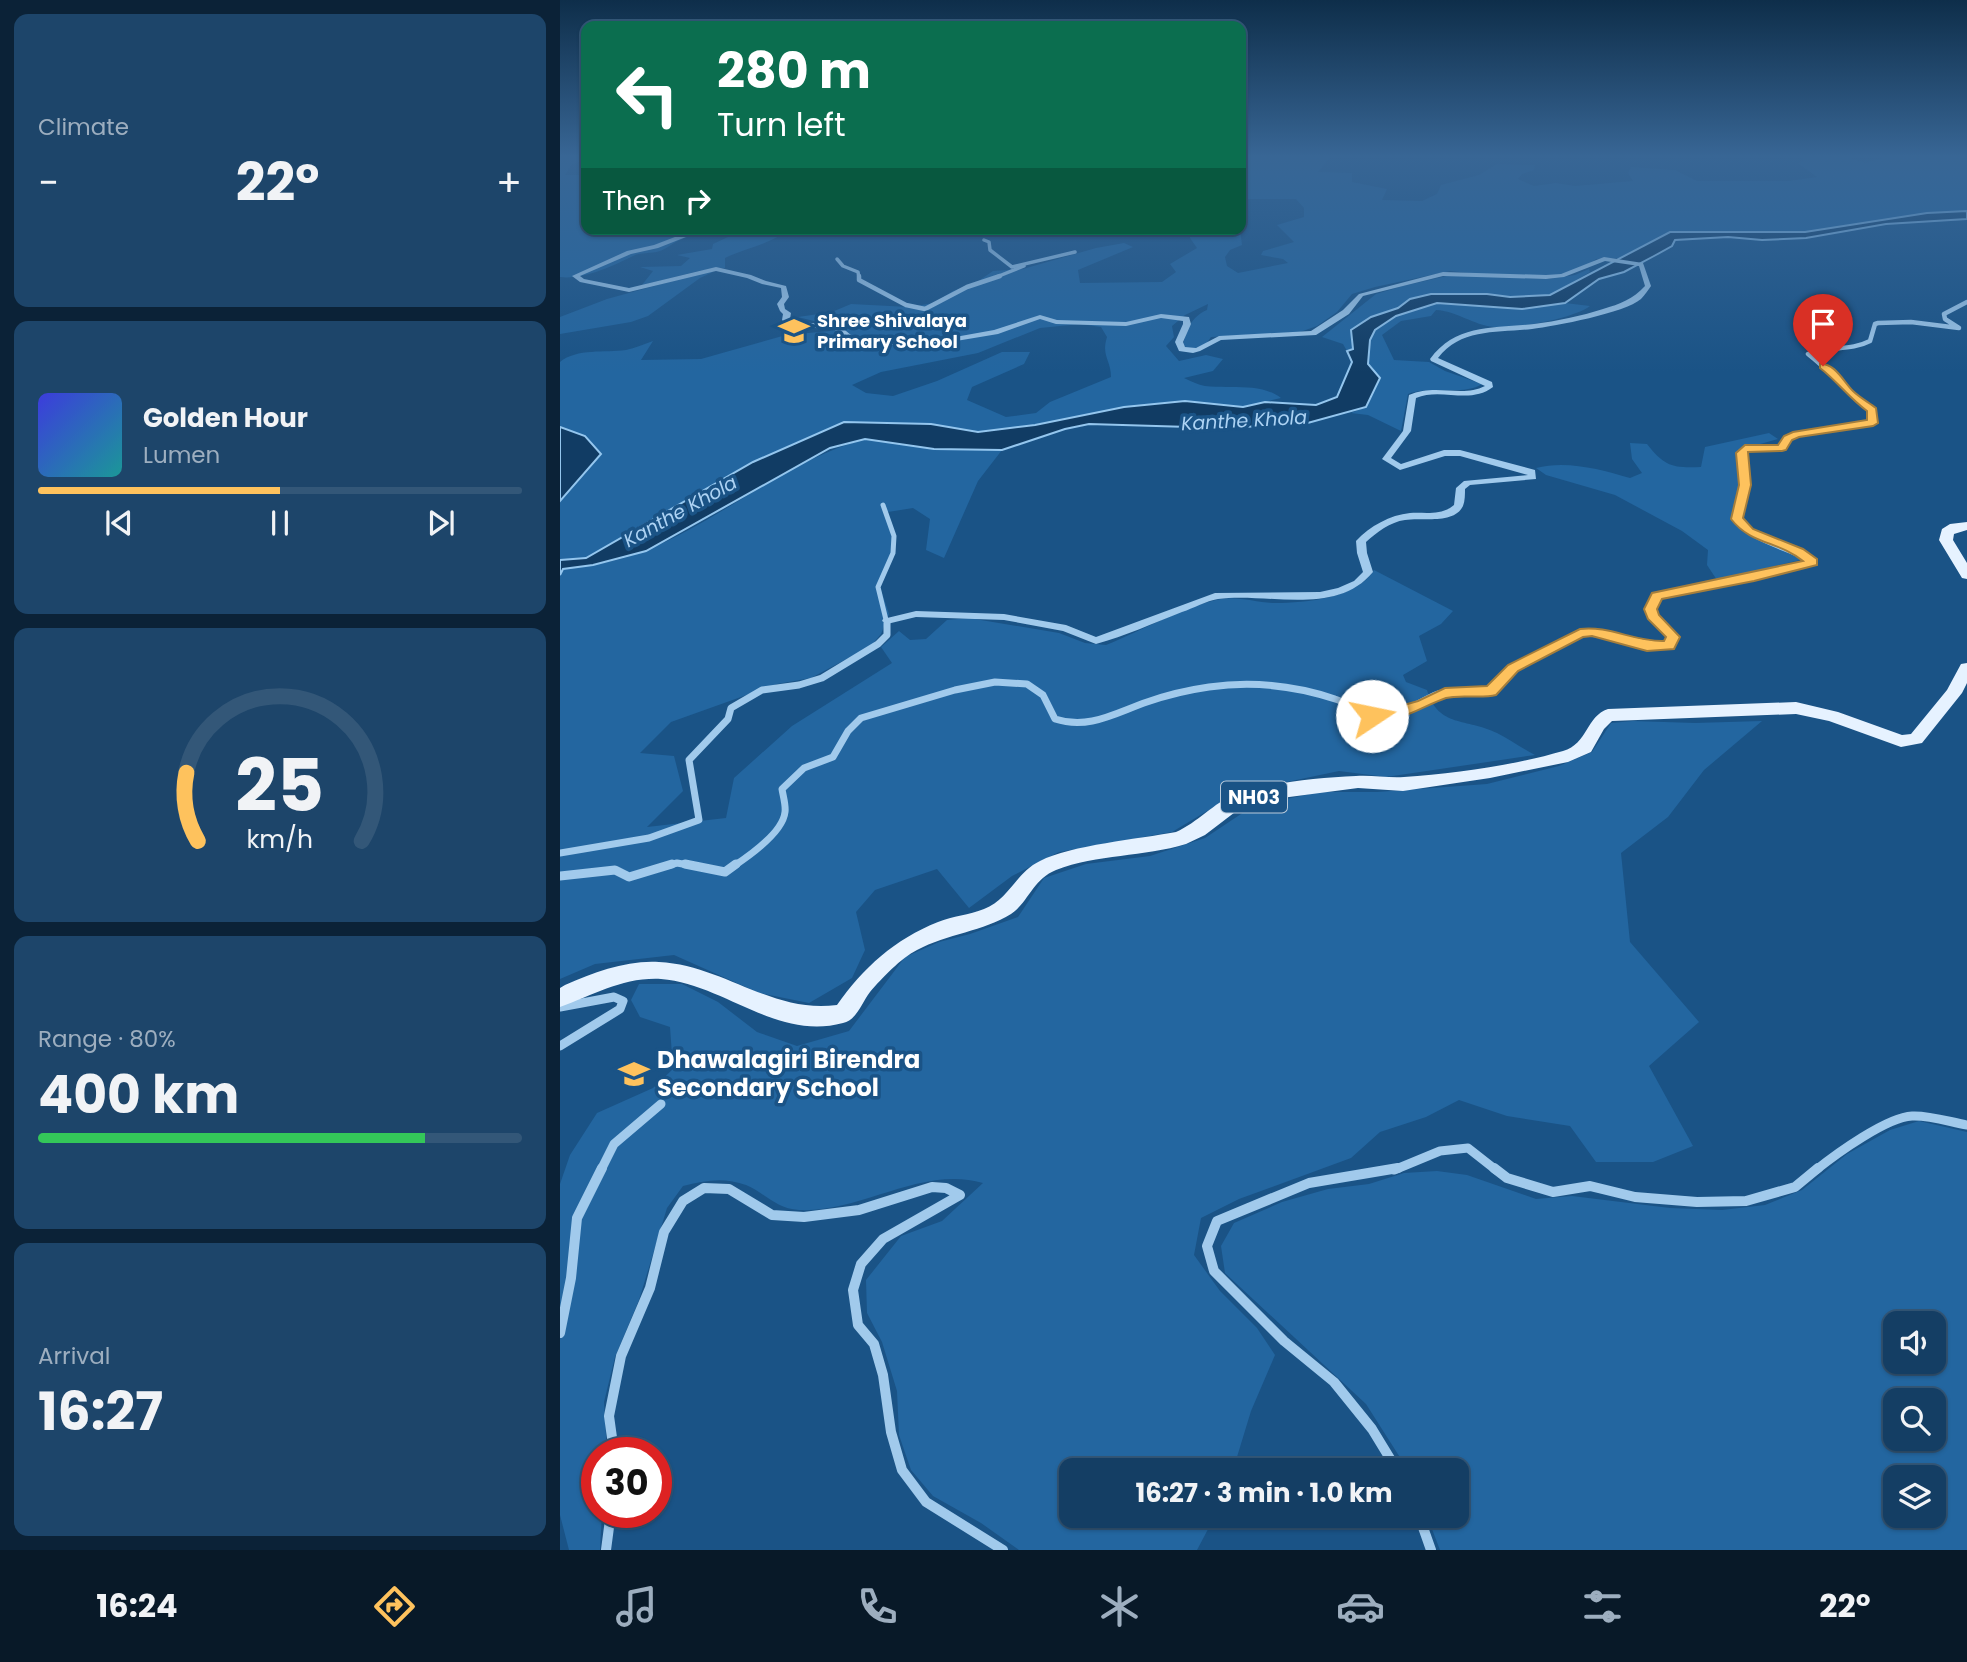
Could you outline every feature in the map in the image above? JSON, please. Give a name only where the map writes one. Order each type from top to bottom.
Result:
[{"type":"main road","points":[[1967,526],[1955,527],[1947,532],[1946,540],[1967,575]]},
{"type":"main road","name":"NH03","points":[[560,998],[602,980],[660,971],[676,972],[758,1005],[808,1018],[826,1018],[843,1014],[863,985],[907,945],[944,928],[989,916],[1007,907],[1025,882],[1046,866],[1068,859],[1179,839],[1199,830],[1237,802],[1314,786],[1358,782],[1404,784],[1490,772],[1568,756],[1586,748],[1598,725],[1608,715],[1796,708],[1832,716],[1901,741],[1916,739],[1954,693],[1967,668]]},
{"type":"street","points":[[685,235],[656,247],[629,252],[575,276],[582,281],[629,290],[706,270],[749,276],[764,283],[784,287],[786,298],[780,304],[782,310],[787,313],[786,320],[790,323],[837,328],[855,342],[866,344],[944,341],[995,332],[1040,317],[1056,322],[1126,324],[1161,316],[1186,319],[1187,324],[1179,342],[1182,349],[1191,351],[1207,348],[1219,338],[1313,333],[1339,318],[1361,295],[1443,274],[1562,276],[1604,259],[1641,264],[1648,286],[1638,298],[1630,302],[1545,325],[1465,335],[1438,351],[1434,359],[1489,384],[1489,387],[1470,392],[1429,391],[1412,397],[1407,431],[1386,460],[1400,467],[1444,453],[1460,453],[1523,469],[1532,472],[1533,477],[1467,483],[1461,488],[1458,506],[1447,514],[1398,518],[1372,531],[1361,541],[1368,572],[1365,578],[1353,585],[1314,595],[1270,598],[1233,594],[1215,596],[1096,641],[1066,628],[1004,617],[916,614],[887,621]]},
{"type":"street","points":[[984,240],[989,242],[990,250],[1008,266],[1024,266]]},
{"type":"street","points":[[837,259],[843,266],[858,272],[859,281],[871,284],[878,292],[920,310],[932,308],[956,292],[1024,266],[1075,252]]},
{"type":"street","points":[[560,876],[615,870],[629,877],[677,863],[725,872],[748,855],[781,822],[785,813],[782,789],[791,777],[804,766],[833,757],[850,727],[883,708],[962,688],[1020,682],[1047,698],[1055,719],[1071,725],[1112,717],[1144,702],[1243,682],[1291,686],[1350,705],[1372,716],[1386,715],[1423,704],[1438,694],[1491,691],[1513,668],[1580,633],[1592,632],[1647,646],[1669,646],[1673,637],[1653,616],[1650,609],[1657,596],[1754,577],[1812,562],[1799,551],[1748,531],[1737,519],[1745,485],[1741,453],[1745,449],[1782,448],[1788,438],[1797,434],[1873,423],[1872,410],[1851,395],[1834,373],[1808,354],[1823,348],[1860,346],[1870,341],[1875,324],[1878,323],[1911,322],[1959,328],[1961,327],[1945,319],[1944,314],[1967,302]]},
{"type":"street","points":[[560,853],[654,836],[686,827],[699,820],[699,802],[691,780],[689,760],[728,719],[731,708],[762,690],[799,685],[822,678],[878,644],[887,635],[887,621],[878,587],[893,553],[894,536],[883,505]]},
{"type":"street","points":[[560,1007],[614,997],[623,1001],[620,1009],[560,1046]]},
{"type":"street","points":[[560,1333],[571,1278],[577,1218],[614,1144],[661,1104]]},
{"type":"street","points":[[1390,1458],[1372,1429],[1334,1382],[1284,1341],[1214,1271],[1207,1246],[1217,1221],[1309,1183],[1391,1171],[1440,1151],[1468,1148],[1507,1178],[1553,1192],[1590,1185],[1635,1197],[1697,1202],[1746,1201],[1795,1187],[1835,1154],[1878,1129],[1911,1116],[1967,1125]]},
{"type":"street","points":[[612,1437],[609,1416],[621,1356],[650,1288],[664,1232],[683,1200],[704,1188],[729,1189],[772,1215],[804,1217],[859,1210],[932,1187],[946,1188],[960,1195],[883,1239],[861,1264],[853,1290],[858,1325],[874,1344],[883,1375],[891,1432],[902,1470],[926,1502],[1003,1550]]},
{"type":"street","points":[[606,1550],[609,1528]]},
{"type":"street","points":[[1423,1528],[1431,1550]]},
{"type":"shaded area","points":[[560,227],[581,227],[581,235],[698,235],[679,240],[660,251],[636,255],[588,274],[560,277]]},
{"type":"shaded area","points":[[1279,227],[1835,227],[1805,232],[1670,232],[1622,258],[1596,259],[1587,266],[1558,275],[1487,275],[1450,271],[1352,294],[1337,312],[1317,326],[1300,332],[1211,337],[1204,347],[1188,349],[1183,345],[1188,329],[1197,316],[1207,310],[1208,304],[1185,315],[1172,326],[1174,337],[1166,346],[1179,361],[1206,355],[1223,359],[1213,371],[1184,378],[1205,386],[1264,390],[1281,398],[1243,407],[1216,405],[978,432],[931,424],[844,422],[753,462],[586,558],[560,560],[560,501],[601,454],[560,427],[560,362],[567,358],[583,353],[626,350],[653,341],[641,360],[701,359],[786,335],[830,331],[833,326],[798,317],[832,312],[851,304],[909,307],[934,303],[953,291],[974,284],[993,271],[1023,269],[1096,248],[1124,243],[1133,247],[1078,270],[1080,283],[1162,282],[1176,272],[1170,264],[1197,248],[1190,235],[1241,235],[1242,245],[1230,250],[1225,257],[1227,266],[1238,273],[1288,263],[1283,259],[1261,255],[1263,251],[1294,242]],"holes":[[[1080,324],[1101,327],[1107,337],[1105,349],[1111,377],[1050,402],[1036,413],[1006,417],[967,400],[972,387],[1024,364],[1030,352],[1002,352],[937,381],[893,396],[866,393],[852,385],[881,372],[978,353],[1040,328]]]},
{"type":"shaded area","points":[[732,235],[780,235],[725,258],[725,268],[699,271],[642,285],[653,271],[640,267],[681,266],[690,258],[677,255],[712,249],[713,244]]},
{"type":"shaded area","points":[[1589,269],[1590,272],[1550,295],[1510,297],[1487,294],[1431,294],[1410,299],[1398,308],[1371,317],[1353,349],[1347,351],[1343,344],[1322,337],[1376,294],[1403,286],[1451,275],[1549,279],[1575,275]]},
{"type":"shaded area","points":[[713,272],[700,278],[648,316],[631,322],[560,334],[560,317],[607,299]]},
{"type":"shaded area","points":[[1437,303],[1522,309],[1565,303],[1590,306],[1558,319],[1515,327],[1486,326],[1436,310],[1431,316],[1401,321],[1382,335],[1394,360],[1429,362],[1445,371],[1482,384],[1475,388],[1427,390],[1408,394],[1401,431],[1368,415],[1351,413],[1366,407],[1380,378],[1368,364],[1370,341],[1374,332],[1398,314]]},
{"type":"shaded area","points":[[1769,433],[1778,439],[1739,450],[1742,484],[1734,514],[1735,521],[1742,530],[1801,555],[1800,560],[1717,580],[1707,565],[1708,550],[1682,531],[1615,495],[1546,475],[1536,468],[1571,465],[1630,478],[1642,473],[1632,459],[1630,443],[1647,444],[1670,464],[1701,467],[1705,447]]},
{"type":"shaded area","points":[[865,439],[934,449],[1002,450],[978,481],[944,558],[926,550],[930,519],[913,508],[888,512],[895,546],[880,587],[889,614],[881,634],[871,646],[811,678],[777,684],[671,722],[640,753],[674,756],[683,791],[647,827],[726,818],[734,778],[792,726],[892,663],[881,647],[899,631],[910,640],[926,639],[947,620],[969,618],[1059,633],[1085,643],[1106,645],[1179,612],[1221,599],[1275,603],[1330,597],[1356,587],[1374,570],[1453,611],[1441,624],[1419,636],[1427,661],[1403,675],[1406,682],[1427,690],[1438,711],[1446,716],[1486,728],[1535,755],[1386,777],[1339,771],[1239,792],[1172,832],[1059,852],[1012,876],[969,908],[937,869],[875,890],[856,912],[865,950],[852,978],[809,1003],[759,993],[674,955],[595,964],[560,979],[560,575],[563,569],[606,562],[647,550],[702,523],[808,461]]},
{"type":"shaded area","points":[[1762,721],[1704,770],[1668,817],[1621,853],[1630,942],[1699,1022],[1649,1066],[1693,1146],[1653,1162],[1596,1162],[1570,1126],[1507,1116],[1459,1100],[1426,1117],[1380,1132],[1351,1158],[1239,1199],[1201,1218],[1194,1255],[1220,1291],[1257,1328],[1275,1355],[1251,1411],[1237,1458],[1059,1458],[1059,1528],[1209,1528],[1197,1550],[1019,1550],[981,1523],[933,1496],[911,1470],[899,1435],[897,1391],[882,1342],[867,1313],[866,1280],[901,1236],[942,1221],[983,1183],[960,1179],[914,1184],[845,1205],[799,1210],[784,1207],[738,1182],[715,1180],[683,1186],[667,1208],[639,1300],[615,1357],[604,1402],[606,1437],[581,1437],[581,1528],[601,1528],[600,1550],[569,1550],[560,1515],[560,1184],[570,1155],[597,1113],[653,1088],[673,1069],[670,1027],[640,1017],[631,1000],[639,984],[682,984],[718,1002],[757,1032],[797,1046],[849,1031],[905,957],[939,942],[1018,917],[1044,878],[1086,864],[1150,856],[1205,838],[1253,806],[1319,792],[1377,792],[1487,784],[1559,766],[1592,752],[1611,723]]},
{"type":"shaded area","points":[[1919,1121],[1967,1132],[1967,1550],[1440,1550],[1432,1528],[1469,1528],[1469,1458],[1400,1458],[1366,1404],[1225,1273],[1221,1246],[1234,1223],[1282,1202],[1328,1189],[1369,1184],[1404,1173],[1437,1171],[1467,1175],[1536,1199],[1572,1196],[1670,1208],[1722,1210],[1765,1205],[1802,1190],[1847,1154],[1890,1130]]},
{"type":"water","name":"Kanthe Khola","points":[[1835,227],[1867,227],[1806,238],[1762,240],[1728,237],[1675,240],[1672,246],[1624,272],[1599,279],[1565,303],[1522,309],[1437,303],[1396,316],[1375,330],[1370,340],[1368,364],[1380,378],[1366,407],[1304,424],[1223,428],[1089,424],[1002,450],[934,449],[865,439],[830,448],[646,551],[593,565],[563,569],[560,575],[560,560],[586,558],[753,462],[844,422],[931,424],[978,432],[1035,425],[1124,407],[1185,401],[1243,407],[1265,402],[1316,405],[1337,397],[1352,362],[1347,351],[1353,349],[1351,330],[1371,317],[1398,308],[1410,299],[1431,294],[1487,294],[1510,297],[1550,295],[1670,232],[1805,232]]},
{"type":"water","points":[[560,427],[585,436],[601,454],[560,501]]},
{"type":"place","name":"Shree Shivalaya Primary School","points":[[794,331]]},
{"type":"place","name":"Dhawalagiri Birendra Secondary School","points":[[634,1074]]},
{"type":"route","points":[[1372,716],[1405,710],[1423,704],[1438,694],[1491,691],[1513,668],[1557,648],[1580,633],[1592,632],[1647,646],[1669,646],[1673,643],[1671,633],[1653,616],[1650,609],[1657,596],[1754,577],[1812,562],[1799,551],[1748,531],[1737,519],[1737,511],[1745,485],[1741,453],[1745,449],[1773,450],[1786,446],[1788,438],[1797,434],[1873,423],[1872,410],[1851,395],[1834,373],[1823,366]]}]
